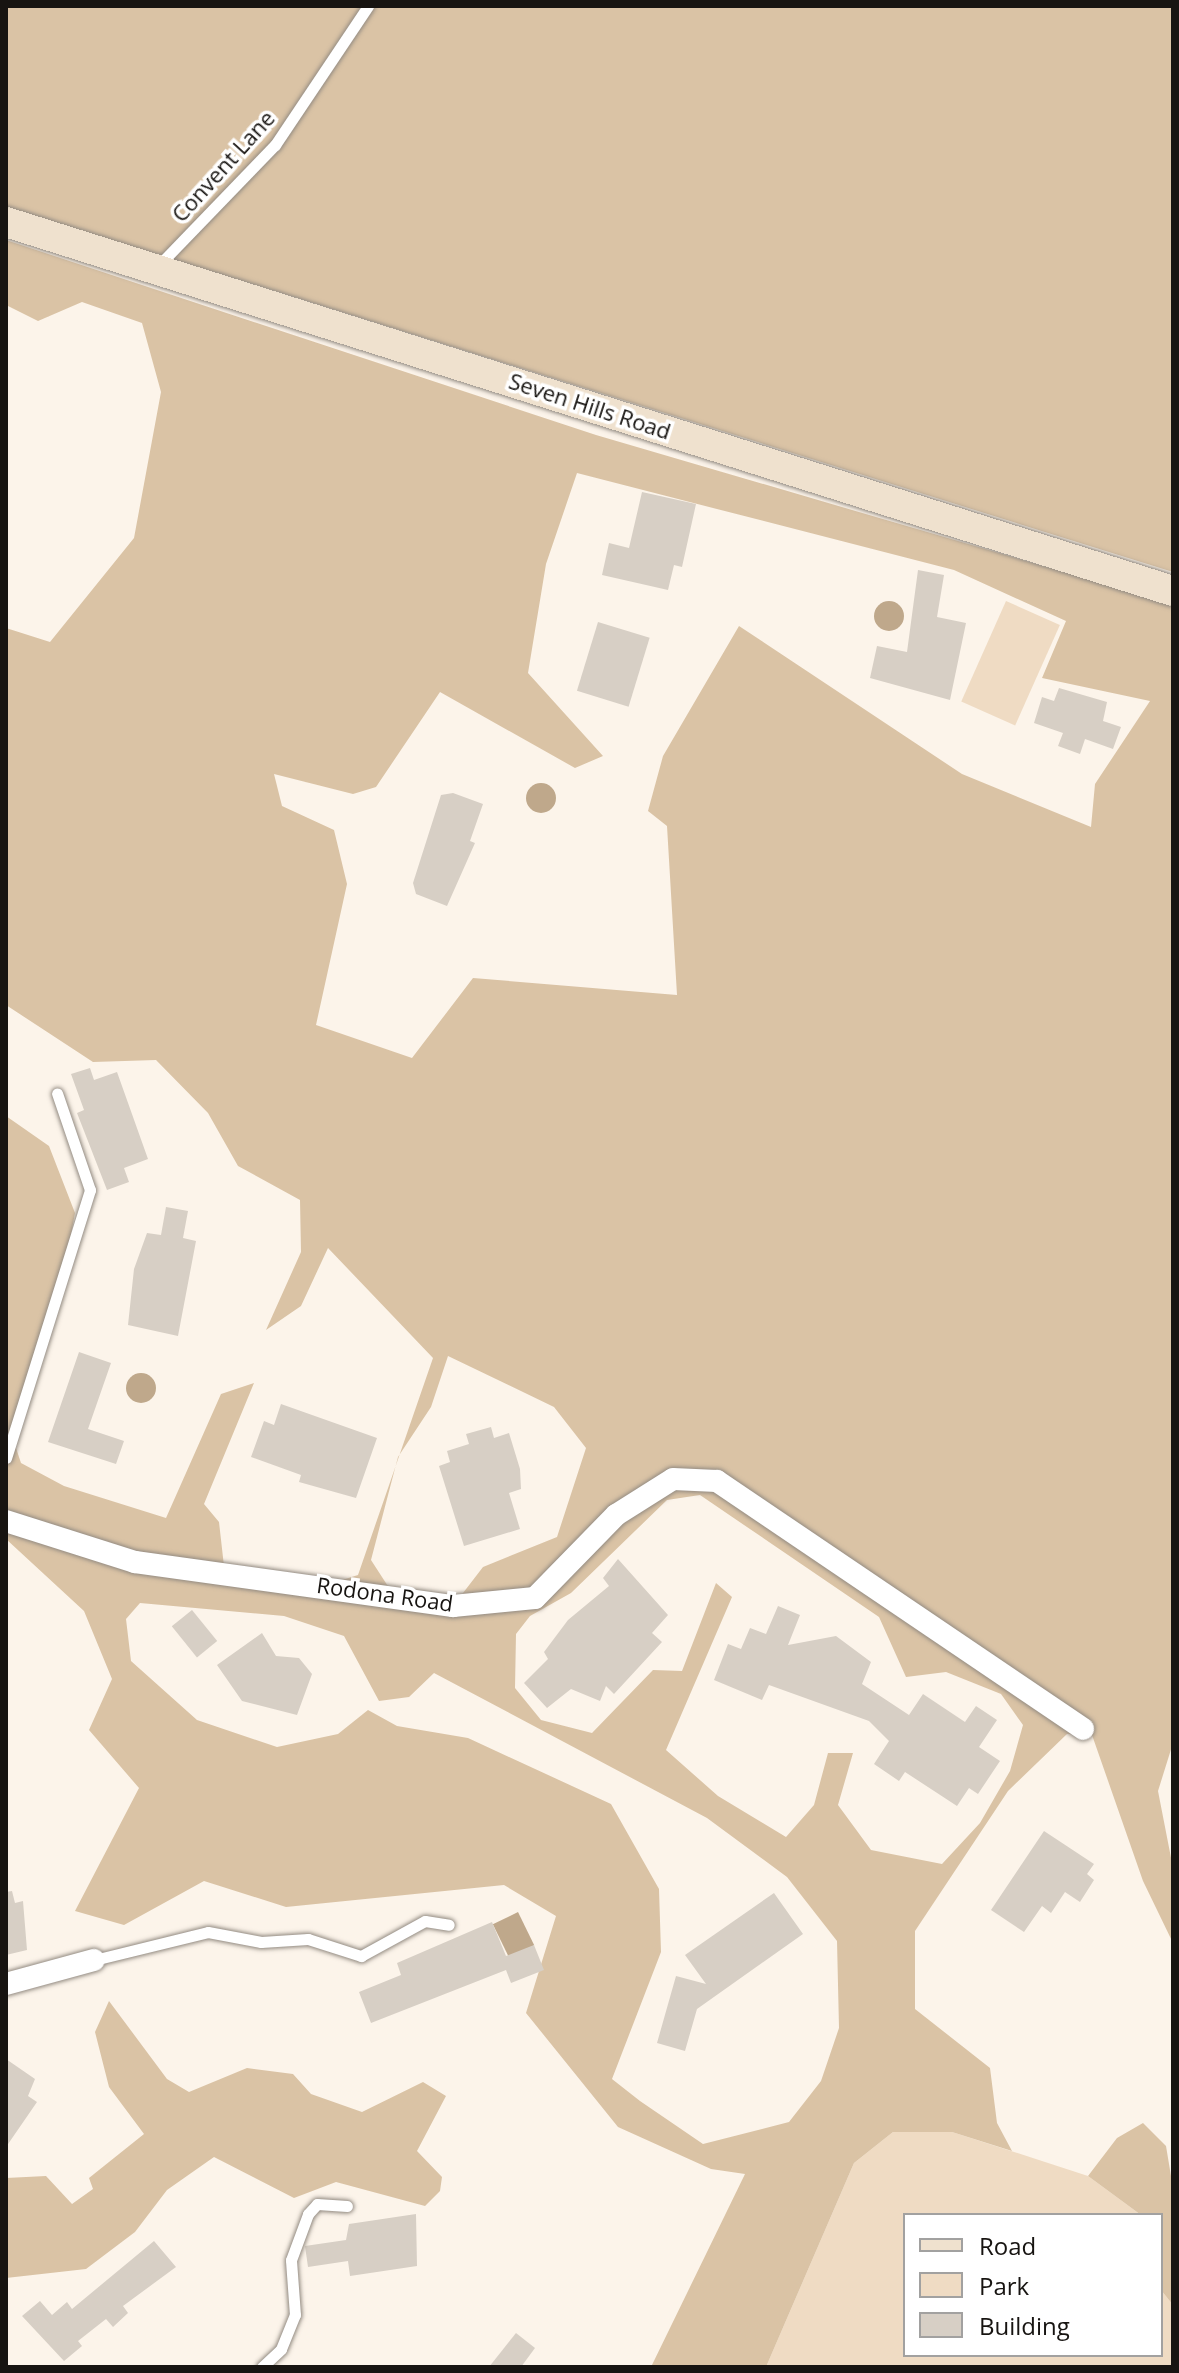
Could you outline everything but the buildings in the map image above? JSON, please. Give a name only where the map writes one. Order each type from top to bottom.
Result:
[{"type":"main road","name":"Seven Hills Road","points":[[6,222],[1173,591]]},
{"type":"street","name":"Rodona Road","points":[[6,1521],[135,1562],[453,1606],[535,1598],[616,1515],[673,1479],[717,1481],[1083,1729]]},
{"type":"street","points":[[6,1984],[94,1960]]},
{"type":"lane","name":"Convent Lane","points":[[155,269],[275,145],[368,6]]},
{"type":"lane","points":[[6,1458],[90,1190],[57,1093]]},
{"type":"lane","points":[[94,1960],[208,1932],[261,1942],[308,1939],[361,1956],[425,1921],[449,1925]]},
{"type":"lane","points":[[262,2367],[281,2349],[295,2315],[291,2260],[308,2214],[317,2204],[347,2206]]},
{"type":"green space","points":[[1006,601],[1060,625],[1015,725],[961,701]]},
{"type":"green space","points":[[893,2132],[952,2132],[1088,2176],[1138,2213],[903,2213],[903,2357],[1163,2357],[1163,2292],[1173,2305],[1173,2367],[766,2367],[854,2163]]},
{"type":"shaded area","points":[[6,6],[1173,6],[1173,572],[6,207]]},
{"type":"shaded area","points":[[6,240],[596,435],[1173,604],[1173,1743],[1158,1791],[1173,1868],[1173,1943],[1143,1881],[1092,1735],[1067,1734],[1008,1791],[915,1931],[915,2009],[990,2068],[997,2123],[1012,2151],[952,2132],[893,2132],[854,2163],[766,2367],[651,2367],[745,2174],[711,2169],[618,2127],[526,2013],[556,1916],[504,1885],[286,1907],[204,1881],[124,1925],[75,1911],[139,1788],[89,1730],[112,1679],[84,1611],[6,1539],[6,1116],[49,1146],[75,1213],[64,1272],[11,1433],[21,1463],[64,1486],[166,1518],[221,1394],[254,1383],[204,1504],[219,1522],[225,1575],[326,1585],[358,1575],[396,1466],[371,1560],[393,1594],[453,1606],[483,1567],[557,1537],[586,1448],[554,1407],[448,1356],[431,1407],[400,1455],[433,1358],[328,1248],[301,1306],[266,1330],[301,1252],[300,1200],[238,1166],[208,1113],[156,1060],[93,1062],[6,1005],[6,628],[50,642],[134,538],[161,392],[142,323],[82,302],[38,321],[6,305]],"holes":[[[577,473],[954,570],[1066,621],[1042,678],[1150,701],[1095,784],[1091,827],[962,774],[739,626],[663,756],[648,811],[667,826],[677,995],[473,978],[412,1058],[316,1025],[347,884],[334,830],[282,806],[274,774],[353,794],[376,787],[440,692],[575,768],[603,756],[528,673],[546,564]],[[700,1495],[879,1617],[906,1677],[946,1672],[1001,1694],[1023,1725],[1010,1771],[980,1823],[942,1864],[871,1850],[838,1805],[853,1753],[828,1753],[814,1805],[786,1837],[718,1796],[666,1750],[732,1597],[716,1583],[682,1671],[653,1670],[592,1733],[541,1720],[515,1688],[516,1634],[530,1616],[571,1593],[667,1500]],[[140,1603],[284,1616],[344,1636],[379,1701],[409,1697],[434,1673],[707,1818],[787,1877],[837,1941],[839,2028],[821,2081],[789,2122],[703,2144],[612,2079],[661,1952],[659,1889],[611,1804],[468,1738],[397,1726],[368,1710],[338,1734],[277,1747],[197,1720],[131,1661],[126,1619]]]},
{"type":"shaded area","points":[[889,601],[899,606],[904,616],[899,626],[889,631],[879,626],[874,616],[879,606]]},
{"type":"shaded area","points":[[541,783],[551,788],[556,798],[551,808],[541,813],[531,808],[526,798],[531,788]]},
{"type":"shaded area","points":[[141,1373],[152,1377],[156,1388],[152,1399],[141,1403],[130,1399],[126,1388],[130,1377]]},
{"type":"shaded area","points":[[518,1912],[534,1945],[509,1958],[493,1924]]},
{"type":"shaded area","points":[[109,2001],[167,2079],[189,2092],[247,2068],[293,2074],[311,2094],[362,2112],[423,2082],[446,2096],[417,2151],[442,2177],[440,2191],[425,2206],[336,2182],[294,2198],[214,2157],[167,2190],[135,2232],[86,2269],[6,2278],[6,2178],[46,2176],[72,2204],[93,2189],[89,2178],[144,2134],[109,2087],[95,2032]]},
{"type":"shaded area","points":[[1143,2123],[1166,2146],[1173,2188],[1173,2305],[1163,2292],[1163,2213],[1138,2213],[1088,2176],[1117,2138]]}]
